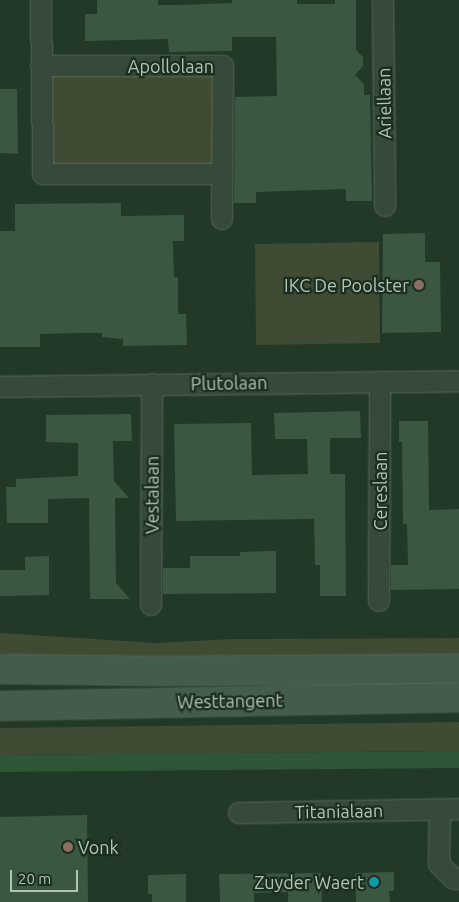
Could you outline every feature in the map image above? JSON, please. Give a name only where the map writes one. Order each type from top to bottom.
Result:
[{"type":"main road","name":"Westtangent","points":[[0,669],[154,672],[459,669]]},
{"type":"main road","name":"Westtangent","points":[[0,706],[459,697]]},
{"type":"street","points":[[41,0],[43,174],[222,174]]},
{"type":"street","name":"Ariellaan","points":[[383,0],[385,206]]},
{"type":"street","name":"Apollolaan","points":[[41,66],[223,66],[222,219]]},
{"type":"street","name":"Plutolaan","points":[[0,387],[459,381]]},
{"type":"street","name":"Cereslaan","points":[[379,601],[380,382]]},
{"type":"street","name":"Vestalaan","points":[[151,605],[152,384]]},
{"type":"street","name":"Titanialaan","points":[[239,814],[449,809],[439,864],[454,879],[459,879]]},
{"type":"shaded area","points":[[222,65],[222,173],[43,172],[40,66]]},
{"type":"shaded area","points":[[379,242],[380,343],[256,345],[255,244]]},
{"type":"shaded area","points":[[0,633],[157,643],[231,639],[459,638],[459,664],[69,665],[0,653]]},
{"type":"shaded area","points":[[459,722],[459,751],[0,755],[0,728]]},
{"type":"shaded area","points":[[459,751],[459,768],[0,772],[0,755]]},
{"type":"building","points":[[97,0],[158,0],[158,5],[179,5],[232,3],[232,0],[297,0],[297,4],[335,4],[335,0],[356,0],[356,50],[363,57],[363,66],[355,75],[364,84],[364,95],[370,95],[372,201],[346,201],[346,189],[256,192],[256,203],[234,203],[235,97],[277,96],[276,37],[232,37],[232,51],[169,52],[168,39],[85,41],[85,14],[97,14]]},
{"type":"building","points":[[0,89],[17,89],[18,154],[0,153]]},
{"type":"building","points":[[121,203],[121,216],[184,215],[184,241],[173,241],[174,277],[178,277],[178,314],[186,314],[187,345],[123,346],[123,339],[102,337],[102,333],[81,333],[40,334],[40,347],[0,347],[0,231],[15,231],[15,204]]},
{"type":"building","points":[[425,233],[425,262],[440,262],[441,332],[382,333],[383,234]]},
{"type":"building","points":[[360,411],[361,438],[330,438],[330,474],[345,474],[346,596],[320,596],[320,565],[315,565],[314,519],[176,521],[174,424],[251,423],[252,475],[308,474],[307,439],[275,439],[274,413]]},
{"type":"building","points":[[131,414],[132,441],[113,441],[114,481],[129,498],[115,498],[116,583],[130,599],[90,599],[89,498],[48,499],[48,523],[7,523],[6,487],[16,487],[16,479],[78,476],[78,443],[46,442],[46,415]]},
{"type":"building","points":[[399,421],[428,421],[429,510],[459,509],[459,589],[391,590],[391,565],[408,565],[407,524],[403,524],[402,442],[399,442]]},
{"type":"building","points":[[276,551],[276,593],[163,594],[163,568],[190,568],[190,556],[240,556],[240,552]]},
{"type":"building","points":[[49,556],[49,595],[0,596],[0,570],[25,570],[25,557]]},
{"type":"building","points":[[87,815],[88,902],[0,902],[0,817]]},
{"type":"building","name":"Zuyder Waert","points":[[394,872],[394,891],[389,891],[390,902],[356,902],[355,873]]},
{"type":"building","points":[[321,873],[322,902],[288,902],[288,892],[254,893],[254,902],[220,902],[219,874]]},
{"type":"building","points":[[186,874],[186,902],[152,902],[152,894],[148,894],[148,875]]},
{"type":"place","name":"IKC De Poolster","points":[[419,285]]},
{"type":"place","name":"Vonk","points":[[68,847]]},
{"type":"place","name":"Zuyder Waert","points":[[374,882]]}]
